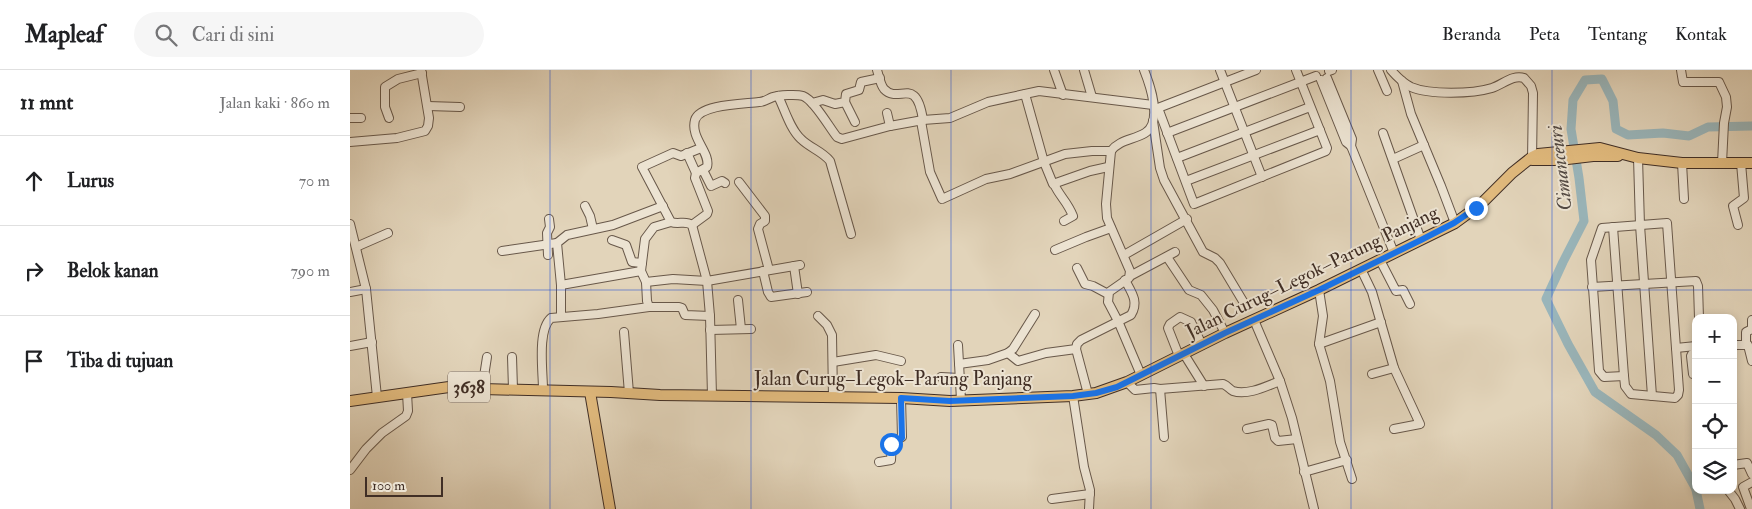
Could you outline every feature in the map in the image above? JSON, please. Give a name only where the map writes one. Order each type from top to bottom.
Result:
[{"type":"main road","name":"Jalan Curug–Legok–Parung Panjang","points":[[350,401],[456,386],[482,389],[660,395],[961,400],[1088,394],[1107,390],[1127,382],[1454,223],[1481,204],[1512,173],[1544,153],[1559,157],[1592,152],[1638,158]]},
{"type":"main road","points":[[1638,158],[1682,164],[1752,163]]},
{"type":"main road","points":[[590,392],[610,509]]},
{"type":"street","points":[[1054,70],[1063,95]]},
{"type":"street","points":[[1084,70],[1092,97]]},
{"type":"street","points":[[1144,70],[1152,90],[1153,120],[1161,174],[1203,252],[1220,263],[1244,303]]},
{"type":"street","points":[[1220,70],[1262,177]]},
{"type":"street","points":[[1256,70],[1158,108],[1194,204],[1326,152],[1327,148],[1296,70]]},
{"type":"street","points":[[1378,70],[1387,91]]},
{"type":"street","points":[[1391,70],[1402,81],[1419,90],[1443,92],[1492,88],[1520,76],[1527,70]]},
{"type":"street","points":[[1681,70],[1683,82],[1719,82],[1726,98],[1727,107],[1724,123],[1722,163]]},
{"type":"street","points":[[350,142],[383,140],[422,133],[428,126],[428,106],[422,71],[398,79],[385,87],[384,107],[389,118]]},
{"type":"street","points":[[855,122],[844,102],[846,94],[859,90],[862,81],[879,74],[883,87],[891,93],[908,92],[914,95],[920,106],[930,172],[942,199],[986,179],[1010,174],[1071,153],[1110,152]]},
{"type":"street","points":[[1167,133],[1324,74],[1352,139],[1351,146],[1394,253]]},
{"type":"street","points":[[1520,76],[1528,82],[1533,94],[1530,160]]},
{"type":"street","points":[[1402,81],[1411,114],[1454,223]]},
{"type":"street","points":[[692,224],[707,214],[708,211],[694,178],[707,167],[708,162],[701,148],[695,119],[709,110],[739,103],[762,102],[778,96],[798,95],[808,98],[836,137],[840,139],[890,126],[950,118],[988,102],[1039,91],[1124,103],[1153,105]]},
{"type":"street","points":[[1025,94],[1044,162],[1052,182],[1060,196],[1065,199],[1073,216],[1064,222]]},
{"type":"street","points":[[778,96],[798,137],[825,155],[830,161],[851,234]]},
{"type":"street","points":[[812,103],[825,100],[835,104],[844,102]]},
{"type":"street","points":[[428,106],[460,107]]},
{"type":"street","points":[[1177,158],[1310,106]]},
{"type":"street","points":[[887,113],[890,126]]},
{"type":"street","points":[[350,118],[361,118]]},
{"type":"street","points":[[1088,394],[1076,349],[1078,342],[1131,315],[1136,304],[1128,278],[1130,271],[1107,218],[1106,204],[1110,152],[1116,146],[1145,133],[1153,120]]},
{"type":"street","points":[[1186,182],[1320,130]]},
{"type":"street","points":[[1383,133],[1421,240]]},
{"type":"street","points":[[1393,159],[1424,145]]},
{"type":"street","points":[[671,222],[642,167],[674,153],[682,156],[701,148]]},
{"type":"street","points":[[687,153],[711,186],[722,181],[725,183]]},
{"type":"street","points":[[1638,158],[1640,225],[1652,396]]},
{"type":"street","points":[[1738,225],[1733,206],[1744,198],[1741,163]]},
{"type":"street","points":[[1682,164],[1684,199]]},
{"type":"street","points":[[1054,184],[1108,166]]},
{"type":"street","points":[[739,182],[765,216],[765,221],[758,226],[758,229],[770,296],[807,292]]},
{"type":"street","points":[[585,206],[593,228]]},
{"type":"street","points":[[502,251],[557,243],[567,235],[613,225],[662,206]]},
{"type":"street","points":[[548,255],[547,233],[550,224],[549,219]]},
{"type":"street","points":[[1124,255],[1186,219]]},
{"type":"street","points":[[649,307],[646,282],[641,272],[644,244],[648,234],[654,227],[671,222],[692,224]]},
{"type":"street","points":[[1614,227],[1625,386],[1631,394],[1675,398],[1678,395],[1667,223],[1640,225],[1614,227],[1602,228],[1591,260],[1598,371],[1604,377],[1624,376]]},
{"type":"street","points":[[350,224],[366,289],[377,397]]},
{"type":"street","points":[[692,224],[707,281],[712,396]]},
{"type":"street","points":[[1055,250],[1111,228]]},
{"type":"street","points":[[356,247],[388,233]]},
{"type":"street","points":[[612,240],[626,245],[632,262],[642,263]]},
{"type":"street","points":[[557,243],[561,285],[560,316]]},
{"type":"street","points":[[1141,375],[1108,302],[1108,294],[1128,278],[1175,252]]},
{"type":"street","points":[[1167,257],[1189,290],[1201,296],[1214,310],[1225,333]]},
{"type":"street","points":[[1380,260],[1396,291],[1403,290],[1410,304]]},
{"type":"street","points":[[646,282],[673,279],[707,281],[797,266],[798,294]]},
{"type":"street","points":[[1077,268],[1085,284],[1108,294]]},
{"type":"street","points":[[1361,269],[1372,292],[1394,368],[1420,424],[1394,429]]},
{"type":"street","points":[[561,285],[641,272]]},
{"type":"street","points":[[1592,287],[1696,281],[1698,286],[1699,314]]},
{"type":"street","points":[[350,292],[366,289]]},
{"type":"street","points":[[1319,290],[1324,316],[1319,344],[1330,381],[1339,435],[1352,479]]},
{"type":"street","points":[[738,300],[742,329]]},
{"type":"street","points":[[543,390],[543,330],[551,318],[649,307],[679,307],[682,308],[685,315],[710,316]]},
{"type":"street","points":[[960,364],[988,360],[1008,353],[1013,349],[1035,314]]},
{"type":"street","points":[[818,316],[828,327],[832,335],[833,398]]},
{"type":"street","points":[[1202,345],[1191,322],[1180,317],[1170,324],[1168,328],[1181,355],[1204,386]]},
{"type":"street","points":[[1254,320],[1280,381],[1298,440],[1314,509]]},
{"type":"street","points":[[1752,320],[1752,329],[1746,332],[1746,344],[1749,346],[1752,361]]},
{"type":"street","points":[[1319,344],[1381,322]]},
{"type":"street","points":[[710,330],[751,329]]},
{"type":"street","points":[[624,332],[629,393]]},
{"type":"street","points":[[350,346],[372,342]]},
{"type":"street","points":[[1737,345],[1746,344]]},
{"type":"street","points":[[958,345],[961,400]]},
{"type":"street","points":[[1676,348],[1692,346]]},
{"type":"street","points":[[1008,353],[1018,361],[1046,353],[1076,349]]},
{"type":"street","points":[[833,362],[876,355],[901,361]]},
{"type":"street","points":[[512,356],[513,389]]},
{"type":"street","points":[[482,389],[486,357]]},
{"type":"street","points":[[1372,374],[1394,368]]},
{"type":"street","points":[[941,377],[959,378]]},
{"type":"street","points":[[1127,382],[1135,390],[1154,388],[1160,390],[1223,384],[1233,391],[1248,392],[1280,381]]},
{"type":"street","points":[[1160,390],[1164,437]]},
{"type":"street","points":[[350,470],[366,448],[406,416],[408,411],[407,393]]},
{"type":"street","points":[[1073,396],[1090,494],[1088,509]]},
{"type":"street","points":[[878,462],[892,460],[892,442],[902,438],[901,398]]},
{"type":"street","points":[[1247,429],[1270,424],[1278,441],[1298,440]]},
{"type":"street","points":[[1304,472],[1347,460]]},
{"type":"street","points":[[1737,464],[1747,463],[1752,474]]},
{"type":"street","points":[[1751,509],[1743,487],[1752,482]]},
{"type":"street","points":[[1052,499],[1090,494]]},
{"type":"street","points":[[1731,494],[1740,509]]},
{"type":"waterway","name":"Cimanceuri","points":[[1692,482],[1677,455],[1656,435],[1595,392],[1568,344],[1546,299],[1584,221],[1571,129],[1573,100],[1585,80],[1602,79],[1613,101],[1616,129],[1628,135],[1663,133],[1689,136],[1708,127],[1752,126]]},
{"type":"waterway","name":"Cimanceuri","points":[[1697,494],[1700,509]]},
{"type":"route","points":[[891,444],[892,441],[902,439],[901,398],[950,401],[1073,396],[1096,393],[1117,387],[1225,333],[1421,240],[1454,223],[1476,208]]}]
